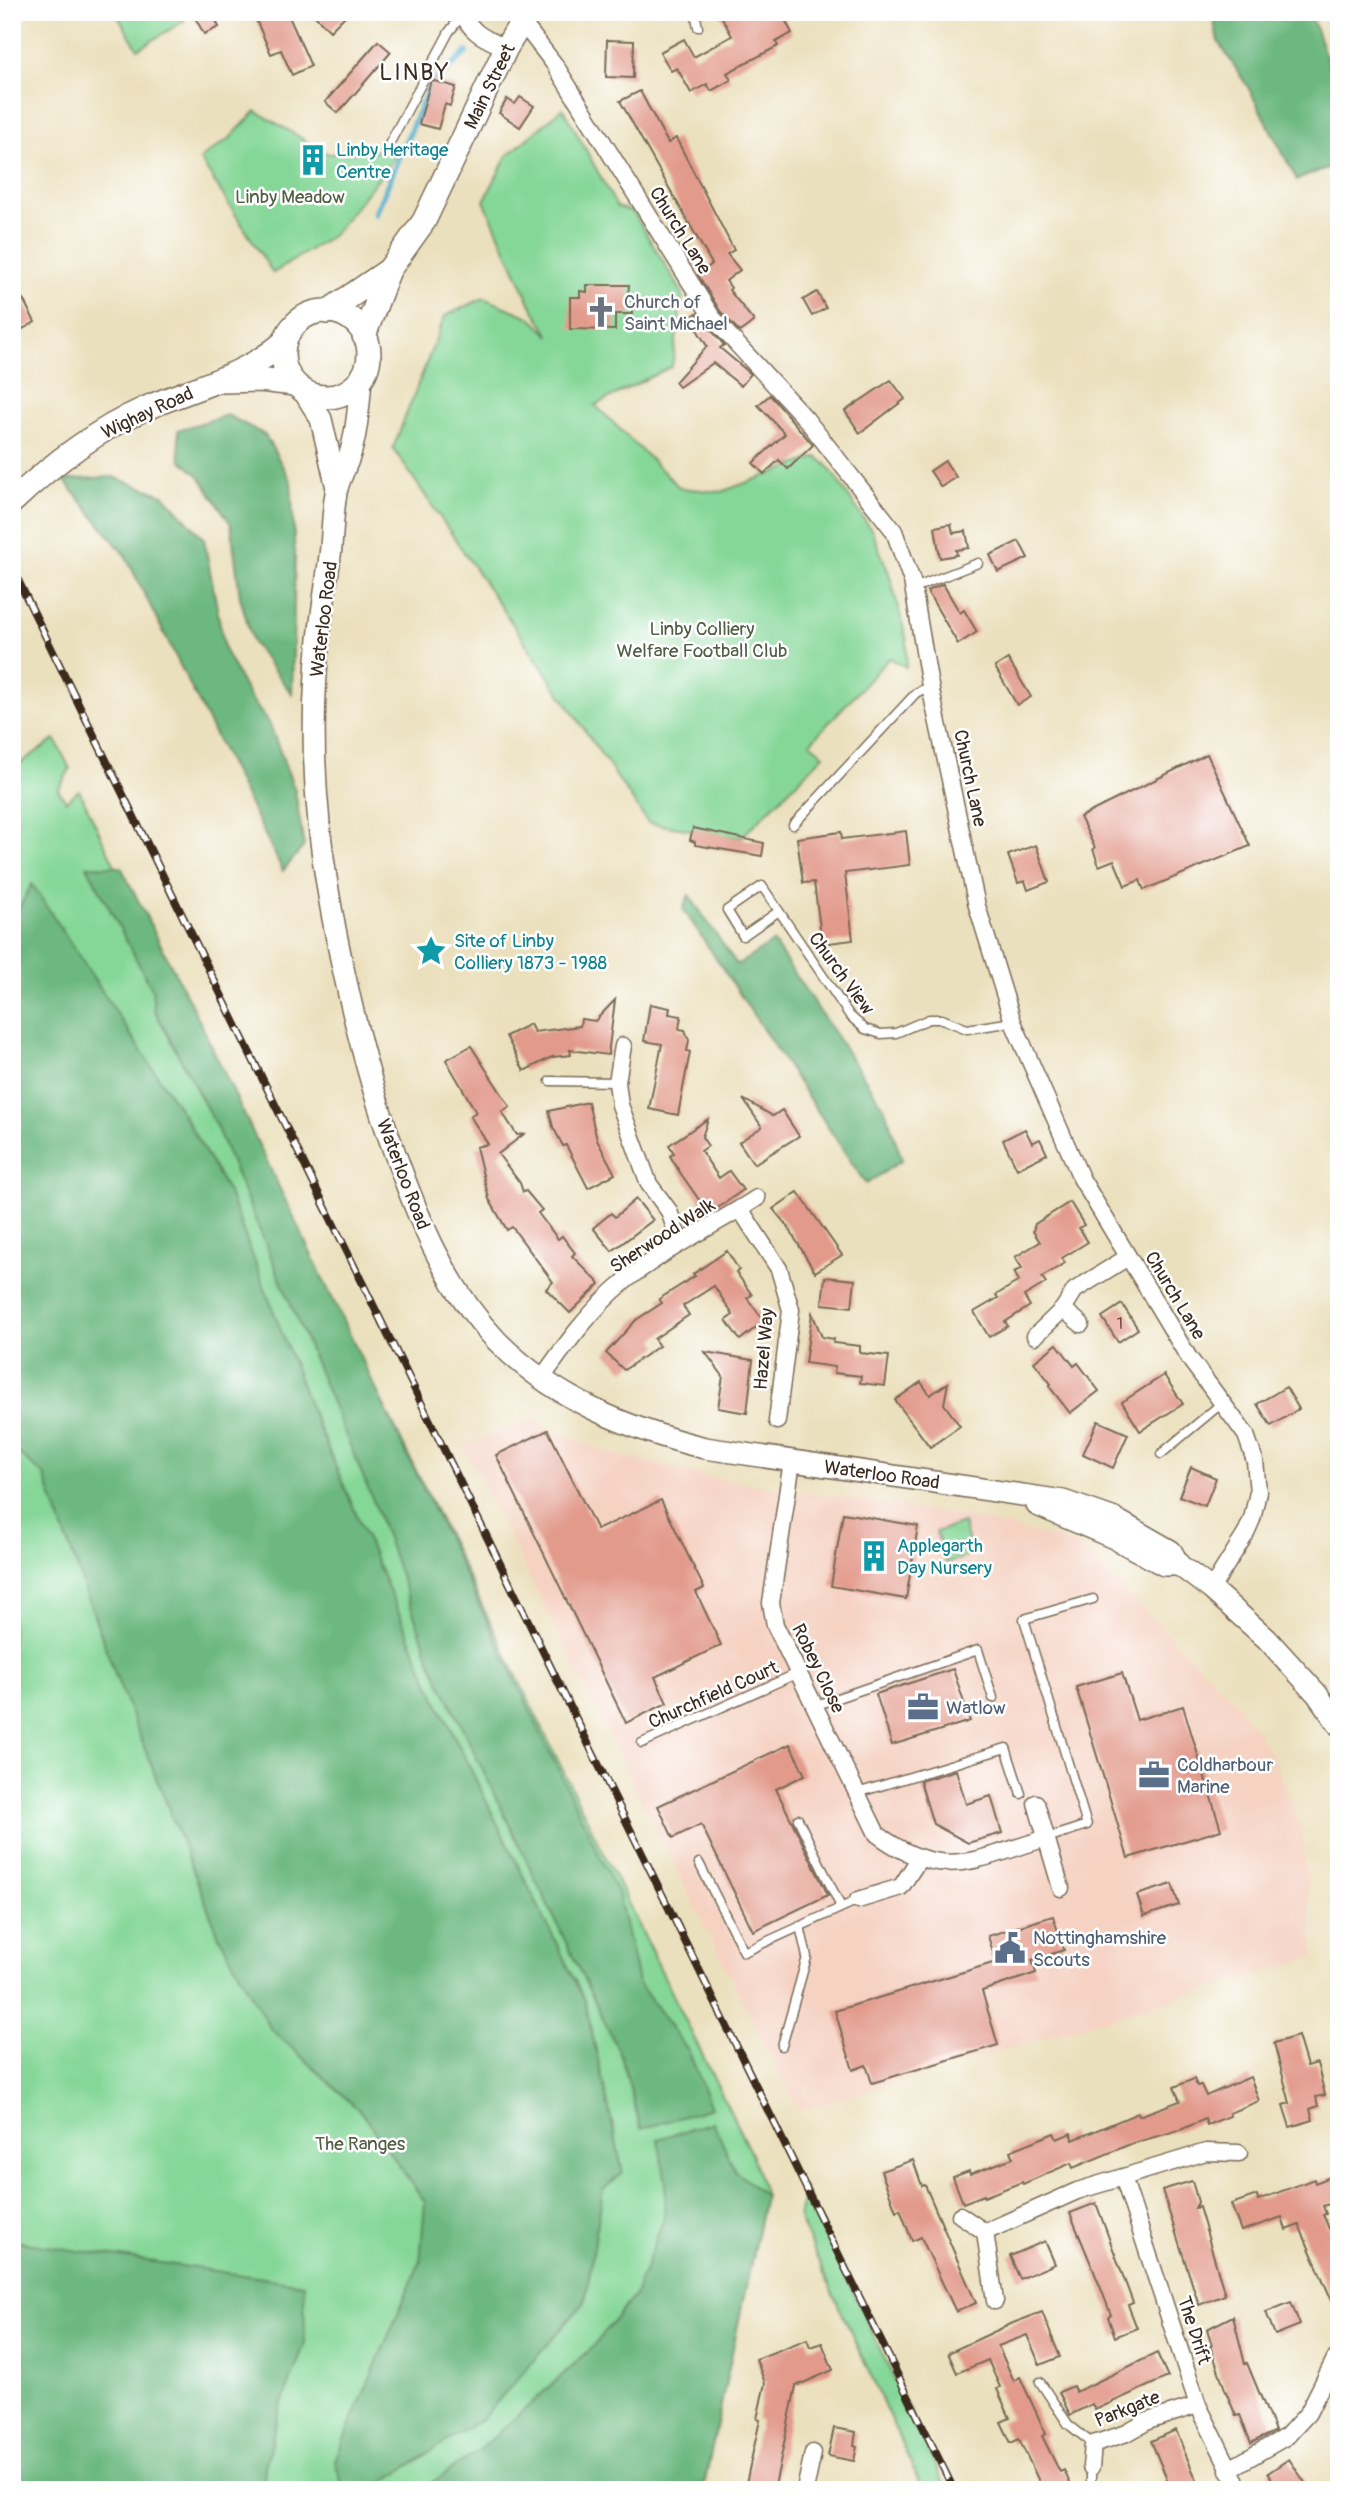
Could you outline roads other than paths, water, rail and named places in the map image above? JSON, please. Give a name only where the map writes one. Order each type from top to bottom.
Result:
[{"type":"main road","name":"Main Street","points":[[389,270],[424,221],[506,48],[525,17]]},
{"type":"main road","points":[[327,312],[389,270]]},
{"type":"main road","points":[[364,336],[389,270]]},
{"type":"main road","points":[[327,312],[344,315],[353,321],[364,336],[369,353],[361,379],[351,389],[339,395],[324,397],[299,387],[285,369],[283,356],[284,342],[291,329],[313,313],[327,312]]},
{"type":"main road","name":"Wighay Road","points":[[12,502],[83,443],[109,426],[180,394],[219,381],[273,352],[284,342]]},
{"type":"main road","name":"Wighay Road","points":[[219,381],[260,380],[299,387]]},
{"type":"street","points":[[463,13],[469,27],[478,35],[506,48]]},
{"type":"street","name":"Church Lane","points":[[525,17],[712,317],[806,419],[894,531],[902,547],[914,588],[930,686],[977,906],[1013,1022],[1081,1178],[1189,1358],[1246,1435],[1255,1461],[1258,1492],[1252,1519],[1211,1589]]},
{"type":"street","name":"Waterloo Road","points":[[361,379],[356,431],[337,488],[316,671],[313,738],[319,839],[328,899],[378,1106],[418,1219],[464,1299],[498,1341],[542,1378],[610,1418],[656,1436],[705,1448],[1063,1501],[1115,1519],[1171,1551],[1179,1565],[1211,1589],[1267,1639],[1317,1693],[1339,1725]]},
{"type":"street","name":"Waterloo Road","points":[[299,387],[321,419],[337,488]]},
{"type":"street","points":[[623,1046],[617,1082],[620,1105],[649,1184],[669,1211],[680,1243]]},
{"type":"street","name":"Sherwood Walk","points":[[542,1378],[573,1333],[624,1281],[680,1243],[757,1198]]},
{"type":"street","name":"Hazel Way","points":[[740,1209],[779,1269],[791,1310],[777,1421]]},
{"type":"street","points":[[1035,1336],[1063,1309],[1075,1290],[1128,1257]]},
{"type":"street","points":[[1063,1309],[1081,1324]]},
{"type":"street","name":"Robey Close","points":[[792,1461],[771,1603],[775,1625],[877,1834],[897,1849],[919,1859],[956,1864],[1046,1838]]},
{"type":"street","points":[[1037,1803],[1061,1888]]},
{"type":"street","points":[[858,1900],[901,1887],[919,1859]]},
{"type":"street","points":[[985,2232],[1077,2191],[1206,2152],[1239,2153]]},
{"type":"street","name":"The Drift","points":[[1123,2177],[1198,2405],[1240,2490]]},
{"type":"street","points":[[960,2215],[985,2232],[995,2301]]},
{"type":"street","points":[[1228,2470],[1287,2436],[1308,2413],[1335,2359]]},
{"type":"street","name":"Parkgate","points":[[1091,2467],[1093,2444],[1127,2433],[1147,2421],[1198,2405]]},
{"type":"street","points":[[806,2490],[813,2453]]},
{"type":"lane","points":[[695,12],[698,27]]},
{"type":"lane","points":[[386,150],[449,32],[463,13]]},
{"type":"lane","points":[[914,588],[978,562]]},
{"type":"lane","points":[[793,825],[916,693],[930,686]]},
{"type":"lane","name":"Church View","points":[[779,911],[743,936],[727,909],[762,886],[779,911],[850,1016],[865,1030],[880,1034],[896,1033],[929,1019],[942,1019],[967,1029],[1013,1022]]},
{"type":"lane","points":[[550,1081],[617,1082]]},
{"type":"lane","points":[[1161,1454],[1222,1403]]},
{"type":"lane","points":[[1046,1838],[1087,1825],[1024,1619],[1093,1599]]},
{"type":"lane","points":[[814,1706],[978,1650],[993,1698]]},
{"type":"lane","name":"Churchfield Court","points":[[642,1743],[798,1673]]},
{"type":"lane","points":[[857,1793],[1006,1748],[1021,1794]]},
{"type":"lane","points":[[798,1819],[841,1907]]},
{"type":"lane","points":[[699,1863],[744,1952],[858,1900]]},
{"type":"lane","points":[[782,2046],[807,1957],[800,1926]]},
{"type":"lane","points":[[1040,2382],[1068,2424],[1093,2444]]},
{"type":"lane","points":[[1091,2467],[1091,2485],[1094,2490]]},
{"type":"waterway","points":[[375,214],[430,85],[467,52]]},
{"type":"railway","points":[[12,568],[954,2490]]},
{"type":"place","name":"Linby Heritage Centre","points":[[313,160]]},
{"type":"place","name":"Church of Saint Michael","points":[[601,312]]},
{"type":"place","name":"Site of Linby Colliery 1873 - 1988","points":[[431,951]]},
{"type":"place","name":"Applegarth Day Nursery","points":[[874,1556]]},
{"type":"place","name":"Watlow","points":[[923,1707]]},
{"type":"place","name":"Coldharbour Marine","points":[[1154,1775]]},
{"type":"place","name":"Nottinghamshire Scouts","points":[[1010,1948]]},
{"type":"district","name":"LINBY","points":[[415,72]]},
{"type":"park label","name":"Linby Meadow","points":[[290,196]]},
{"type":"park label","name":"Linby Colliery Welfare Football Club","points":[[702,639]]},
{"type":"park label","name":"The Ranges","points":[[360,2143]]}]
